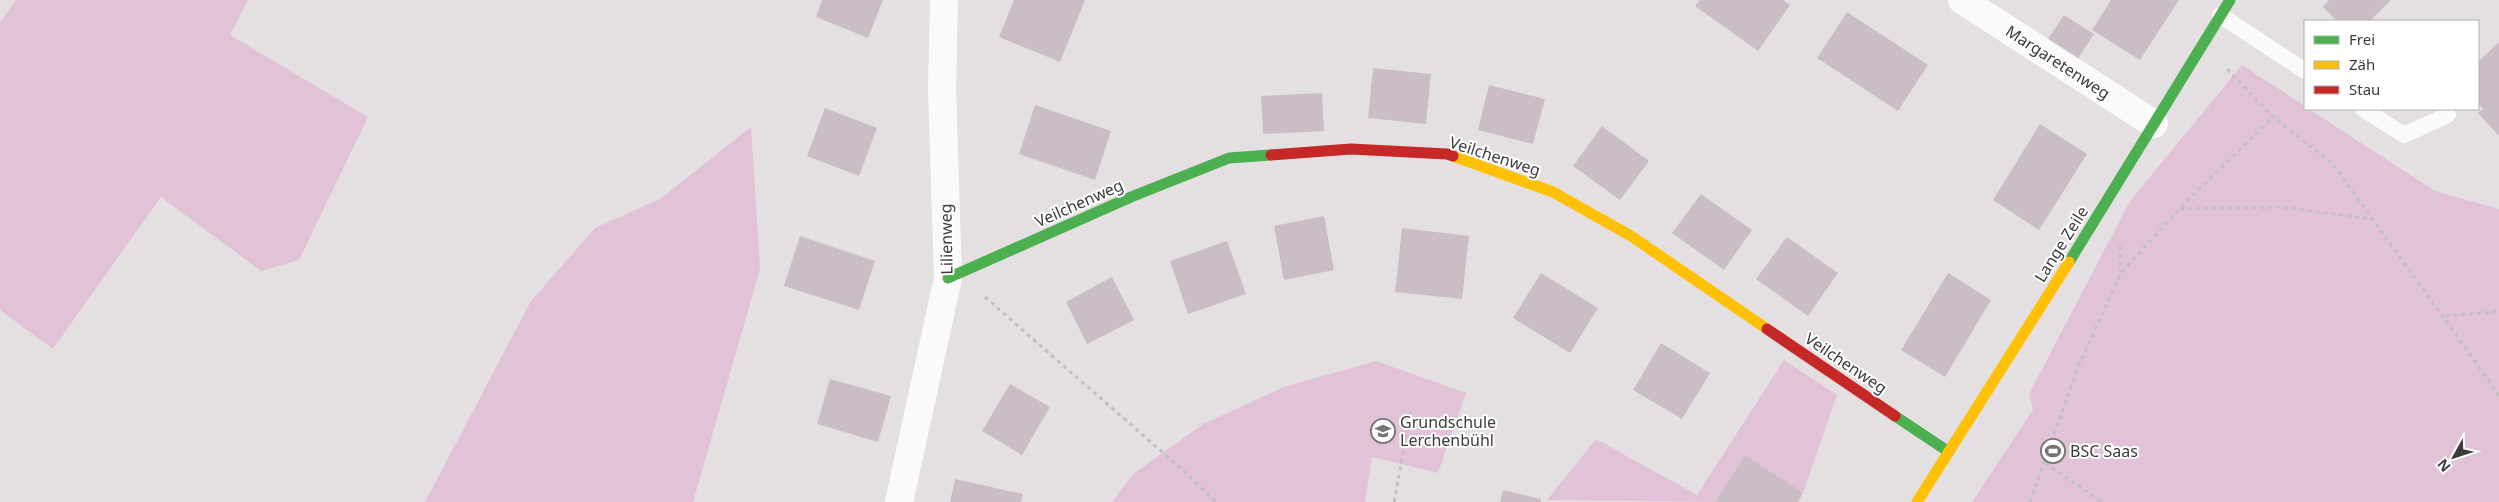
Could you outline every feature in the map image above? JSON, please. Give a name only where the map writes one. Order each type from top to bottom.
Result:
[{"type":"street","name":"Lilienweg","points":[[899,502],[948,278],[942,89],[944,0]]},
{"type":"street","name":"Margaretenweg","points":[[1962,0],[2154,124]]},
{"type":"street","name":"Lange Zeile","points":[[1916,502],[2230,0]]},
{"type":"street","name":"Veilchenweg","points":[[948,278],[1131,197],[1229,158],[1351,149],[1447,154],[1553,192],[1631,236],[1949,452]]},
{"type":"lane","points":[[2220,15],[2304,70]]},
{"type":"lane","points":[[2365,110],[2404,135],[2448,115]]},
{"type":"path","points":[[2203,44],[2273,117],[2333,164],[2499,395]]},
{"type":"path","points":[[2030,502],[2079,365],[2121,273],[2179,209],[2273,117]]},
{"type":"path","points":[[2179,209],[2282,207],[2374,219]]},
{"type":"path","points":[[948,278],[982,294],[1186,473],[1216,502]]},
{"type":"path","points":[[2444,316],[2494,312],[2499,309]]},
{"type":"path","points":[[1394,502],[1411,410]]},
{"type":"path","points":[[2045,463],[2102,502]]},
{"type":"shaded area","points":[[16,0],[248,0],[230,35],[368,117],[299,260],[261,271],[161,197],[53,349],[0,310],[0,23]]},
{"type":"shaded area","points":[[2242,65],[2304,105],[2304,110],[2311,110],[2435,191],[2499,209],[2499,502],[1972,502],[2033,410],[2029,394],[2130,201]]},
{"type":"shaded area","points":[[751,127],[760,269],[693,502],[425,502],[531,301],[595,228],[660,199]]},
{"type":"shaded area","points":[[1784,360],[1837,395],[1803,493],[1745,456],[1715,502],[1547,500],[1596,439],[1697,495]]},
{"type":"shaded area","points":[[1376,361],[1466,393],[1438,473],[1372,457],[1365,502],[1112,502],[1133,474],[1205,423],[1284,387]]},
{"type":"building","points":[[822,0],[883,0],[868,38],[816,17]]},
{"type":"building","points":[[1014,0],[1085,0],[1060,62],[999,37]]},
{"type":"building","points":[[1700,0],[1783,0],[1790,5],[1758,51],[1695,6]]},
{"type":"building","points":[[2111,0],[2179,0],[2140,60],[2092,30]]},
{"type":"building","points":[[2329,0],[2391,0],[2371,20],[2336,20],[2323,7]]},
{"type":"building","points":[[1847,12],[1928,65],[1898,111],[1817,58]]},
{"type":"building","points":[[2064,15],[2094,34],[2073,66],[2043,46]]},
{"type":"building","points":[[2499,42],[2499,136],[2478,113],[2483,109],[2479,104],[2479,61]]},
{"type":"building","points":[[1373,68],[1431,74],[1426,124],[1368,118]]},
{"type":"building","points":[[1489,85],[1545,99],[1533,144],[1478,130]]},
{"type":"building","points":[[1322,93],[1324,131],[1263,134],[1261,96]]},
{"type":"building","points":[[1035,105],[1111,131],[1095,180],[1019,154]]},
{"type":"building","points":[[825,108],[877,128],[859,176],[807,156]]},
{"type":"building","points":[[2040,124],[2087,154],[2039,230],[1993,200]]},
{"type":"building","points":[[1602,126],[1649,161],[1620,200],[1573,166]]},
{"type":"building","points":[[1701,194],[1752,230],[1724,270],[1672,233]]},
{"type":"building","points":[[1324,216],[1334,270],[1284,280],[1274,226]]},
{"type":"building","points":[[1402,228],[1469,236],[1462,299],[1395,292]]},
{"type":"building","points":[[800,236],[875,261],[859,310],[784,286]]},
{"type":"building","points":[[1787,237],[1838,273],[1808,316],[1756,279]]},
{"type":"building","points":[[1227,241],[1246,294],[1188,314],[1170,261]]},
{"type":"building","points":[[1541,273],[1598,308],[1570,353],[1513,318]]},
{"type":"building","points":[[1948,273],[1991,300],[1945,377],[1901,350]]},
{"type":"building","points":[[1112,277],[1134,320],[1087,344],[1066,302]]},
{"type":"building","points":[[1661,343],[1710,373],[1682,419],[1633,390]]},
{"type":"building","points":[[830,379],[891,396],[878,442],[817,424]]},
{"type":"building","points":[[1010,384],[1050,407],[1022,455],[982,431]]},
{"type":"building","points":[[1745,455],[1803,493],[1798,502],[1715,502]]},
{"type":"building","points":[[955,479],[1023,494],[1021,502],[950,502]]},
{"type":"building","points":[[1503,490],[1541,499],[1541,502],[1500,502]]},
{"type":"traffic: fast","points":[[2069,262],[2230,0]]},
{"type":"traffic: fast","points":[[948,278],[1131,197],[1229,158],[1271,155]]},
{"type":"traffic: fast","points":[[1895,416],[1949,452]]},
{"type":"traffic: slow","points":[[1453,156],[1553,192],[1631,236],[1767,329]]},
{"type":"traffic: slow","points":[[1917,502],[2069,262]]},
{"type":"traffic: jam","points":[[1271,155],[1351,149],[1447,154],[1453,156]]},
{"type":"traffic: jam","points":[[1767,329],[1895,416]]},
{"type":"place","name":"Grundschule Lerchenbühl","points":[[1383,431]]},
{"type":"place","name":"BSC Saas","points":[[2053,451]]}]
